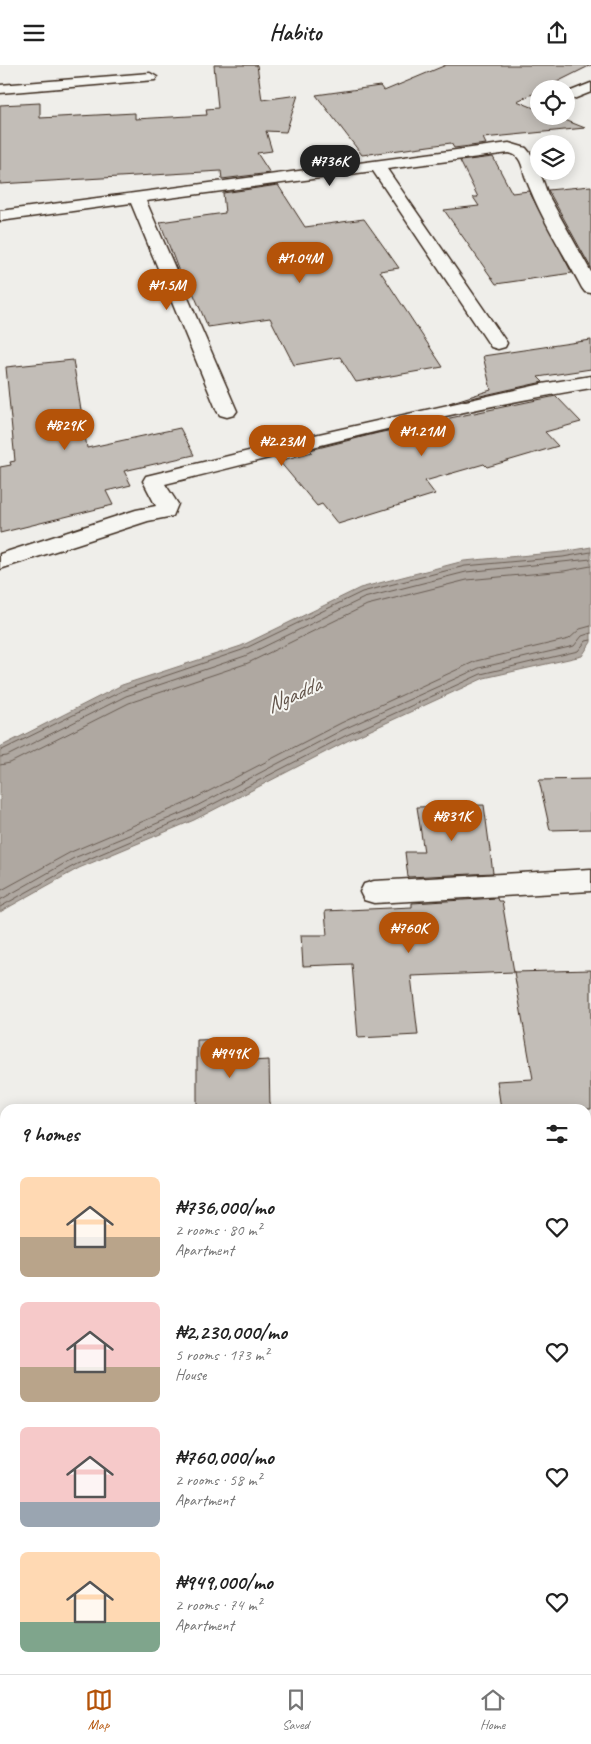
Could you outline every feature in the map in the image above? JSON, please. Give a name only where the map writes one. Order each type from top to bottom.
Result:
[{"type":"street","points":[[0,89],[52,79],[150,77]]},
{"type":"street","points":[[575,94],[591,87]]},
{"type":"street","points":[[0,216],[509,148],[520,151],[527,159],[540,195],[591,288]]},
{"type":"street","points":[[377,165],[498,343]]},
{"type":"street","points":[[137,198],[227,411]]},
{"type":"street","points":[[0,562],[144,515],[165,511],[166,504],[154,481],[364,430],[542,390],[591,382]]},
{"type":"street","points":[[374,892],[591,880]]},
{"type":"water","name":"Ngadda","points":[[591,547],[591,642],[582,656],[484,678],[349,740],[194,820],[79,868],[0,912],[0,747],[122,685],[241,646],[360,588],[464,561],[563,552]]},
{"type":"building","points":[[214,65],[257,65],[262,100],[298,95],[286,132],[266,131],[272,151],[257,153],[270,173],[222,179],[221,171],[0,184],[0,105],[40,103],[40,118],[135,113],[135,119],[207,115],[206,109],[218,108]]},
{"type":"building","points":[[446,65],[591,65],[561,80],[530,80],[530,95],[517,101],[530,106],[530,125],[575,124],[585,128],[483,138],[486,144],[454,148],[451,143],[362,155],[316,95],[380,86],[384,91]]},
{"type":"building","points":[[493,157],[512,193],[529,191],[572,273],[496,284],[444,210],[479,206],[473,197],[478,197],[460,161]]},
{"type":"building","points":[[278,185],[305,227],[364,219],[399,268],[380,271],[443,367],[356,382],[340,357],[294,365],[270,318],[208,327],[188,281],[183,282],[160,222],[225,213],[223,193]]},
{"type":"building","points":[[591,186],[591,268],[548,190]]},
{"type":"building","points":[[591,340],[591,369],[538,377],[543,382],[449,403],[491,390],[483,356]]},
{"type":"building","points":[[73,360],[87,448],[180,428],[194,455],[124,471],[131,485],[106,491],[113,505],[0,533],[0,467],[11,465],[10,462],[15,461],[6,367]]},
{"type":"building","points":[[556,396],[581,422],[545,432],[558,446],[487,467],[484,464],[425,481],[435,494],[338,524],[322,504],[317,506],[279,461],[312,452],[310,450],[378,433]]},
{"type":"building","points":[[591,779],[591,829],[550,830],[539,780]]},
{"type":"building","points":[[484,805],[493,873],[408,877],[405,852],[424,852],[417,807]]},
{"type":"building","points":[[497,898],[498,901],[502,901],[514,972],[411,976],[418,1035],[358,1038],[352,964],[303,966],[301,935],[327,935],[325,911],[412,907],[412,903]]},
{"type":"building","points":[[591,970],[591,1104],[500,1104],[497,1081],[533,1079],[514,972]]},
{"type":"building","points":[[230,1039],[231,1062],[269,1060],[270,1104],[197,1104],[197,1040]]}]
